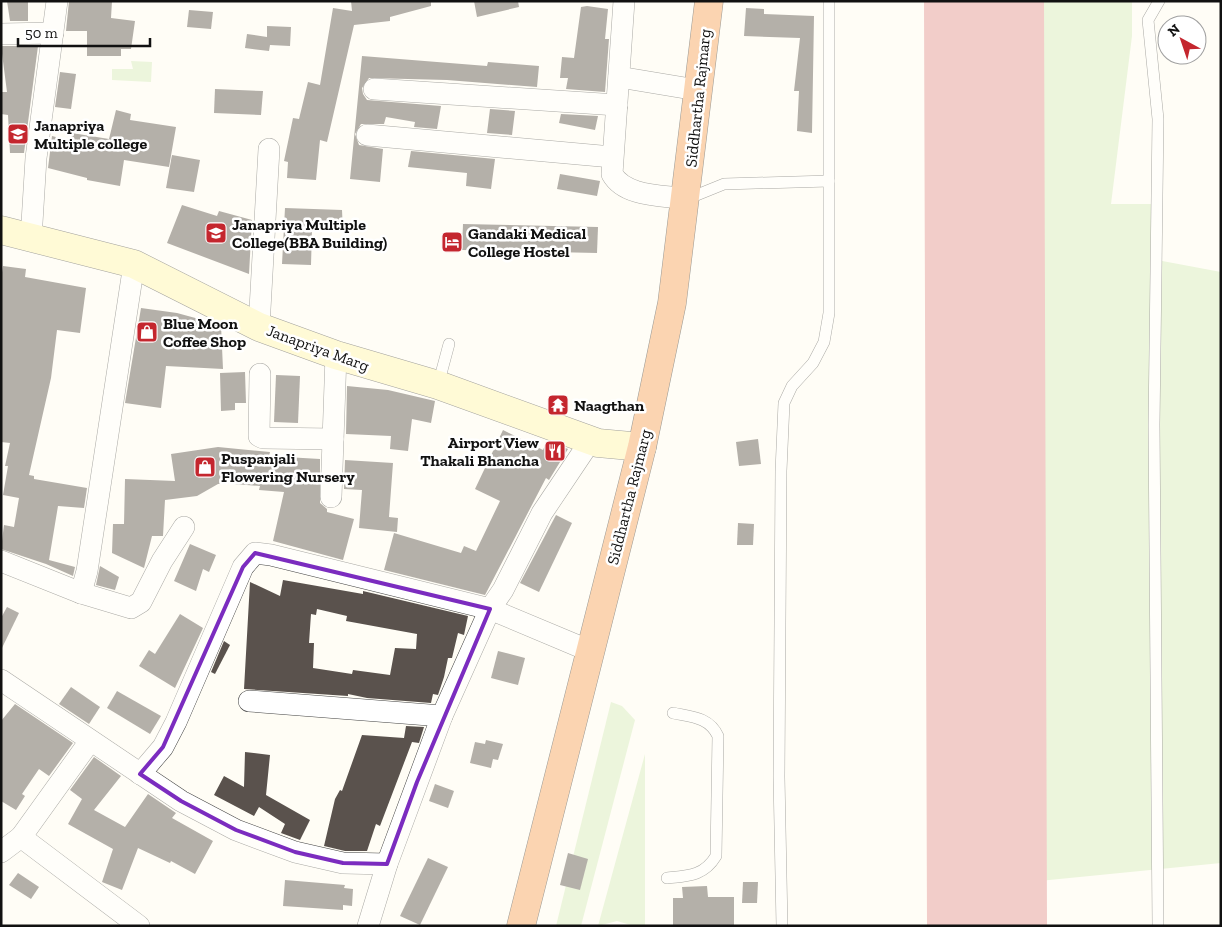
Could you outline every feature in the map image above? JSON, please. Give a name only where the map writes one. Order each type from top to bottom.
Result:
[{"type":"highway","name":"Siddhartha Rajmarg","points":[[521,926],[642,447],[672,303],[709,1]]},
{"type":"main road","name":"Janapriya Marg","points":[[1,230],[134,264],[259,326],[336,355],[438,385],[598,443],[642,447]]},
{"type":"street","points":[[31,239],[36,158],[57,1]]},
{"type":"street","points":[[624,1],[612,174],[617,183],[626,189],[686,199]]},
{"type":"street","points":[[1,34],[53,33]]},
{"type":"street","points":[[619,77],[697,90]]},
{"type":"street","points":[[374,89],[617,105]]},
{"type":"street","points":[[367,135],[612,157]]},
{"type":"street","points":[[259,326],[269,149]]},
{"type":"street","points":[[81,593],[87,571],[134,264]]},
{"type":"street","points":[[331,497],[336,355]]},
{"type":"street","points":[[260,374],[259,436],[263,438],[333,439]]},
{"type":"street","points":[[368,926],[387,864],[442,716],[490,609],[503,590],[542,514],[591,440]]},
{"type":"street","points":[[1,561],[81,593],[131,608],[141,602],[162,561],[184,527]]},
{"type":"street","points":[[140,774],[163,747],[243,567],[255,554],[271,555],[490,609],[590,651]]},
{"type":"street","points":[[1,680],[180,801],[236,830],[295,852],[343,863],[387,864]]},
{"type":"street","points":[[250,701],[442,716]]},
{"type":"street","points":[[1,852],[21,837],[90,741]]},
{"type":"street","points":[[21,837],[140,926]]},
{"type":"lane","points":[[782,926],[779,777],[781,472],[784,403],[792,386],[813,364],[824,342],[829,313],[829,1]]},
{"type":"lane","points":[[1158,926],[1159,751],[1154,435],[1158,119],[1148,20],[1159,1]]},
{"type":"lane","points":[[686,199],[724,184],[829,181]]},
{"type":"lane","points":[[438,385],[449,344]]},
{"type":"lane","points":[[666,878],[689,876],[709,868],[716,856],[718,736],[713,726],[706,720],[673,713]]},
{"type":"highlighted area","points":[[255,553],[490,609],[417,782],[387,864],[343,863],[295,852],[236,830],[181,801],[140,774],[163,747],[243,567]]},
{"type":"green space","points":[[1033,1],[1132,1],[1132,36],[1111,204],[1158,204],[1157,260],[1221,272],[1221,863],[1029,882]]},
{"type":"green space","points":[[131,61],[152,62],[151,82],[112,80],[112,69],[133,69]]},
{"type":"green space","points":[[611,702],[622,706],[635,720],[581,926],[556,926]]},
{"type":"green space","points":[[645,754],[645,926],[634,926],[617,921],[598,926]]},
{"type":"building","points":[[7,1],[28,1],[28,21],[10,21]]},
{"type":"building","points":[[69,1],[112,1],[111,18],[135,21],[131,49],[121,49],[121,56],[87,56],[87,31],[66,31]]},
{"type":"building","points":[[351,1],[431,1],[431,6],[390,17],[390,21],[354,25],[327,142],[320,140],[316,180],[287,178],[288,162],[284,161],[293,118],[299,119],[308,82],[320,85],[333,8],[352,11]]},
{"type":"building","points":[[474,1],[518,1],[519,7],[477,17]]},
{"type":"building","points":[[581,7],[608,9],[605,39],[609,39],[605,92],[566,89],[568,78],[560,78],[562,57],[574,58]]},
{"type":"building","points":[[746,8],[764,9],[764,14],[814,16],[812,133],[797,131],[799,91],[794,91],[800,38],[744,36]]},
{"type":"building","points":[[189,10],[213,12],[211,29],[187,27]]},
{"type":"building","points":[[267,26],[291,27],[290,46],[270,45],[269,51],[245,48],[247,34],[267,37]]},
{"type":"building","points":[[1,46],[38,46],[24,153],[10,153],[8,115],[1,114],[1,92],[7,92]]},
{"type":"building","points":[[362,56],[487,66],[488,62],[539,66],[537,87],[447,80],[369,78],[362,88],[367,100],[441,106],[437,129],[414,127],[415,122],[386,117],[384,124],[361,124],[355,134],[359,145],[383,149],[380,182],[350,179]]},
{"type":"building","points":[[60,72],[76,74],[71,109],[55,107]]},
{"type":"building","points":[[215,89],[263,91],[261,115],[214,113]]},
{"type":"building","points":[[490,109],[515,111],[512,135],[487,133]]},
{"type":"building","points":[[116,110],[131,114],[130,120],[176,127],[169,167],[124,160],[120,186],[87,180],[87,178],[48,168],[52,136],[71,141],[72,133],[109,139]]},
{"type":"building","points":[[561,114],[598,116],[595,130],[559,123]]},
{"type":"building","points":[[411,151],[495,159],[491,189],[466,186],[467,173],[408,167]]},
{"type":"building","points":[[172,155],[200,160],[194,192],[166,188]]},
{"type":"building","points":[[560,174],[600,181],[597,196],[557,189]]},
{"type":"building","name":"Janapriya Multiple College(BBA Building)","points":[[182,205],[217,216],[219,211],[252,220],[249,274],[167,243]]},
{"type":"building","points":[[285,208],[342,210],[343,232],[312,229],[311,265],[282,264]]},
{"type":"building","points":[[463,224],[598,227],[597,253],[462,250]]},
{"type":"building","points":[[3,266],[26,269],[25,277],[86,288],[80,333],[57,330],[51,378],[29,475],[34,476],[34,479],[87,488],[84,508],[58,506],[49,560],[75,567],[73,576],[46,564],[1,549],[4,525],[14,527],[19,498],[3,495],[8,466],[5,466],[10,443],[1,442],[1,279]]},
{"type":"building","points":[[141,308],[177,313],[221,325],[223,369],[166,366],[161,408],[125,403]]},
{"type":"building","points":[[245,372],[246,403],[235,403],[235,410],[221,411],[220,373]]},
{"type":"building","points":[[276,375],[300,376],[298,423],[274,422]]},
{"type":"building","points":[[347,386],[388,390],[435,401],[431,423],[412,419],[408,451],[390,449],[391,436],[346,434]]},
{"type":"building","points":[[503,430],[543,450],[547,441],[568,449],[549,480],[546,478],[485,595],[384,570],[394,533],[461,553],[464,546],[476,551],[500,501],[475,489]]},
{"type":"building","points":[[758,439],[761,464],[739,466],[736,442]]},
{"type":"building","points":[[218,447],[270,452],[269,456],[320,459],[320,503],[327,509],[327,512],[354,519],[343,560],[273,541],[284,492],[259,490],[260,486],[234,484],[218,484],[197,496],[165,500],[163,536],[152,536],[144,568],[112,553],[113,524],[124,524],[125,479],[175,481],[171,454]]},
{"type":"building","points":[[345,460],[393,463],[389,517],[398,518],[397,532],[359,528],[362,490],[344,489]]},
{"type":"building","points":[[556,515],[572,523],[539,592],[520,583]]},
{"type":"building","points":[[738,523],[754,524],[753,545],[737,545]]},
{"type":"building","points":[[190,544],[216,555],[209,572],[203,569],[196,591],[174,581]]},
{"type":"building","points":[[100,566],[119,577],[115,590],[96,585]]},
{"type":"building","points":[[283,580],[363,594],[363,591],[468,616],[464,635],[458,633],[452,658],[448,658],[438,695],[433,694],[431,703],[367,698],[348,694],[348,696],[244,689],[250,582],[280,596]],"holes":[[[317,609],[347,616],[346,621],[417,634],[416,649],[395,648],[390,675],[353,670],[352,674],[313,668],[314,643],[309,643],[311,614],[316,615]]]},
{"type":"building","points":[[7,607],[19,613],[1,650],[1,618]]},
{"type":"building","points":[[180,614],[203,628],[175,688],[139,666],[149,650],[155,654]]},
{"type":"building","points":[[224,641],[230,645],[215,674],[211,672]]},
{"type":"building","points":[[498,651],[525,658],[518,685],[491,678]]},
{"type":"building","points":[[71,687],[100,707],[89,724],[59,704]]},
{"type":"building","points":[[117,691],[161,716],[150,734],[107,708]]},
{"type":"building","points":[[15,704],[73,743],[49,776],[39,769],[22,794],[25,796],[16,810],[1,801],[1,721]]},
{"type":"building","points":[[406,726],[424,727],[419,743],[412,742],[380,826],[376,824],[367,851],[345,851],[324,846],[335,799],[340,790],[342,791],[362,735],[404,738]]},
{"type":"building","points":[[486,740],[503,744],[498,760],[493,759],[491,768],[470,763],[475,742],[485,744]]},
{"type":"building","points":[[245,752],[270,755],[266,795],[310,820],[300,840],[281,833],[285,824],[259,807],[254,816],[214,795],[224,776],[244,787]]},
{"type":"building","points":[[94,757],[121,776],[94,810],[125,827],[148,794],[176,813],[172,818],[213,841],[195,874],[171,861],[170,863],[138,848],[122,890],[102,882],[113,849],[68,824],[82,799],[70,790]]},
{"type":"building","points":[[435,784],[454,791],[448,808],[429,801]]},
{"type":"building","points":[[568,853],[588,859],[580,890],[560,885]]},
{"type":"building","points":[[428,858],[448,867],[420,925],[400,916]]},
{"type":"building","points":[[18,873],[39,887],[31,899],[9,885]]},
{"type":"building","points":[[285,880],[345,885],[344,888],[353,889],[352,906],[343,905],[343,910],[283,906]]},
{"type":"building","points":[[743,882],[758,882],[757,903],[742,903]]},
{"type":"building","points":[[707,886],[708,897],[734,897],[734,926],[673,926],[673,898],[683,898],[682,887]]},
{"type":"runway","points":[[984,1],[987,926]]},
{"type":"place","name":"Janapriya Multiple college","points":[[18,134]]},
{"type":"place","name":"Janapriya Multiple College(BBA Building)","points":[[216,233]]},
{"type":"place","name":"Gandaki Medical College Hostel","points":[[452,242]]},
{"type":"place","name":"Blue Moon Coffee Shop","points":[[147,332]]},
{"type":"place","name":"Naagthan","points":[[558,405]]},
{"type":"place","name":"Airport View Thakali Bhancha","points":[[555,451]]},
{"type":"place","name":"Puspanjali Flowering Nursery","points":[[205,467]]}]
